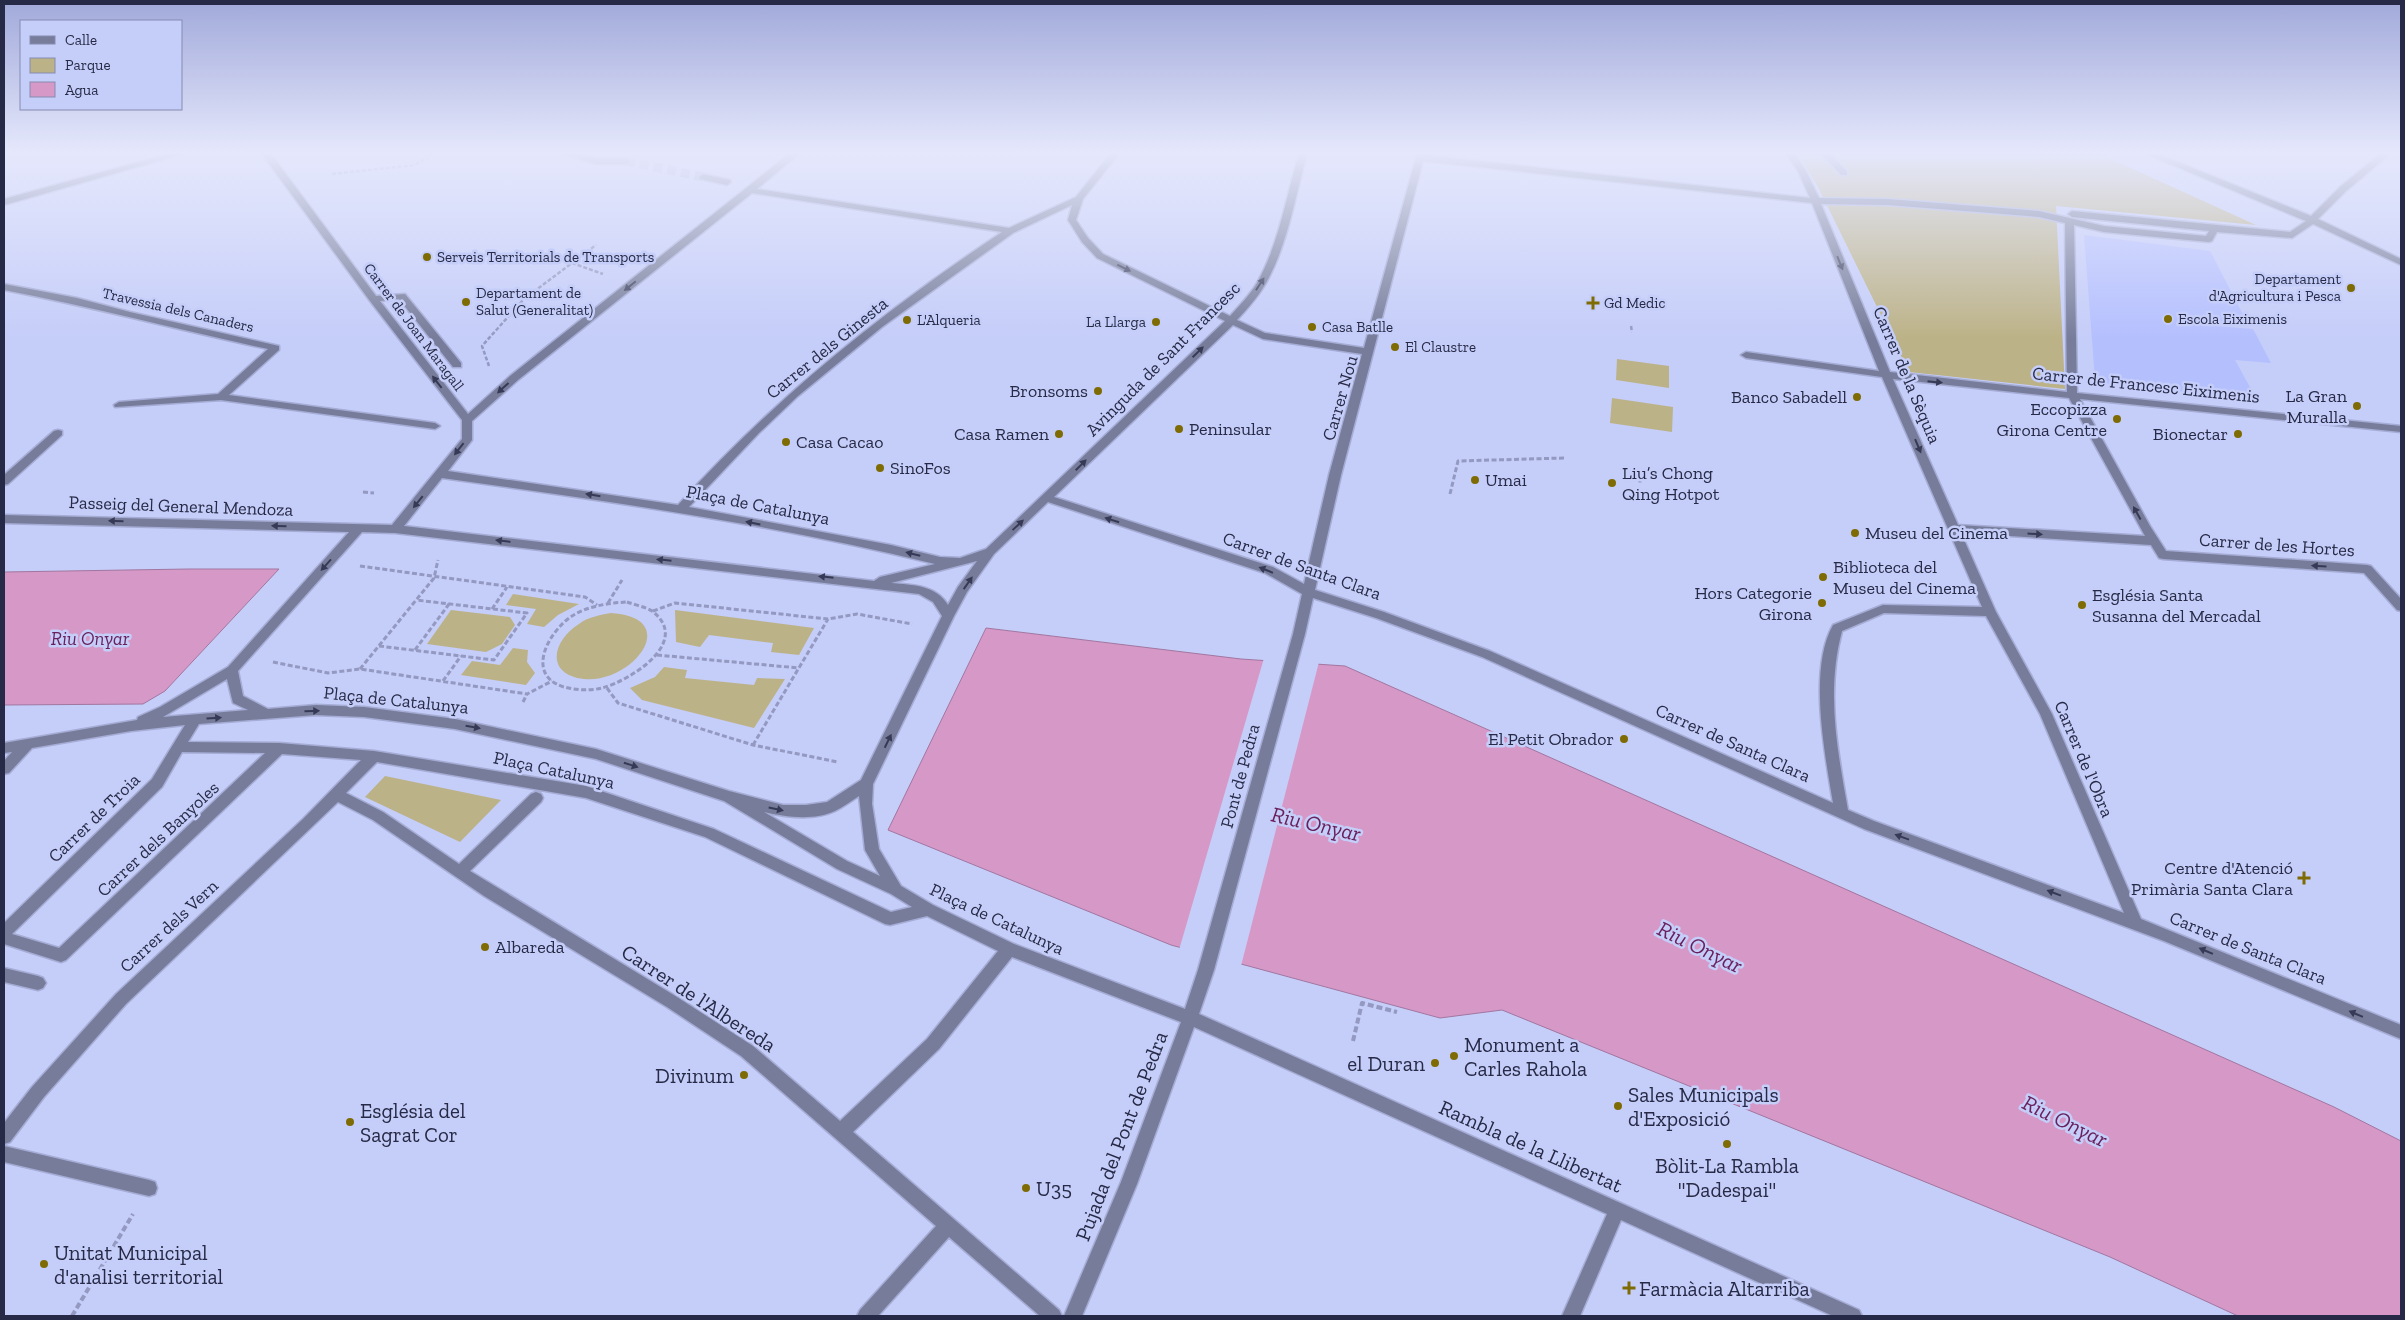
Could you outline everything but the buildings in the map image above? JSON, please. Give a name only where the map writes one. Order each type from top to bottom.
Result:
[{"type":"street","name":"Carrer de Joan Maragall","points":[[311,216],[373,299],[467,420]]},
{"type":"street","points":[[395,529],[467,440],[467,420],[514,378],[718,216]]},
{"type":"street","points":[[912,216],[1010,231]]},
{"type":"street","name":"Carrer dels Ginesta","points":[[681,509],[699,488],[776,410],[825,369],[913,299],[1010,231],[1043,216]]},
{"type":"street","points":[[1073,216],[1072,220],[1085,240],[1100,256],[1230,322],[1272,339],[1369,352]]},
{"type":"street","name":"Avinguda de Sant Francesc","points":[[990,551],[1230,322],[1251,298],[1268,270],[1275,254],[1285,216]]},
{"type":"street","name":"Carrer Nou","points":[[1310,593],[1335,475],[1405,216]]},
{"type":"street","name":"Carrer de la Sèquia","points":[[1821,216],[1886,376],[1990,612]]},
{"type":"street","points":[[2052,216],[2214,228],[2274,235],[2292,235],[2316,216]]},
{"type":"street","points":[[2301,216],[2401,262]]},
{"type":"street","points":[[2070,218],[2072,395],[2154,541]]},
{"type":"street","name":"Travessia dels Canaders","points":[[4,287],[77,301],[128,315],[274,348],[221,398]]},
{"type":"street","points":[[373,299],[402,296],[457,365]]},
{"type":"street","name":"Carrer de Francesc Eiximenis","points":[[1746,355],[1886,376],[2401,429]]},
{"type":"street","points":[[119,405],[221,398],[435,426]]},
{"type":"street","points":[[4,481],[58,433]]},
{"type":"street","name":"Plaça de Catalunya","points":[[440,474],[578,492],[681,509],[891,549],[940,561],[961,562],[990,551]]},
{"type":"street","name":"Carrer de Santa Clara","points":[[1046,498],[1269,570],[1310,593],[1380,615],[1486,654],[1870,825],[2136,924],[2401,1032]]},
{"type":"street","name":"Passeig del General Mendoza","points":[[4,519],[358,528]]},
{"type":"street","points":[[358,528],[395,529],[874,583],[934,594],[941,601],[948,616]]},
{"type":"street","name":"Plaça de Catalunya","points":[[131,726],[165,711],[232,670],[358,528]]},
{"type":"street","points":[[1954,529],[2154,541]]},
{"type":"street","name":"Carrer de les Hortes","points":[[2154,541],[2163,555],[2367,569],[2401,607]]},
{"type":"street","name":"Plaça de Catalunya","points":[[990,551],[962,590],[948,616],[866,784],[865,804],[872,850],[896,890],[928,909],[1009,949],[1190,1018]]},
{"type":"street","points":[[874,583],[961,562]]},
{"type":"street","name":"Pont de Pedra","points":[[1206,970],[1310,593]]},
{"type":"street","points":[[1842,813],[1829,744],[1826,701],[1828,652],[1837,628],[1884,609],[1990,612]]},
{"type":"street","name":"Carrer de l'Obra","points":[[1990,612],[2046,714],[2097,837],[2136,924]]},
{"type":"street","name":"Plaça de Catalunya","points":[[232,670],[234,688],[238,699],[263,712]]},
{"type":"street","name":"Plaça de Catalunya","points":[[4,748],[131,726],[263,712],[316,710],[364,712],[493,731],[596,754],[729,797],[782,811],[806,811],[830,806],[866,784]]},
{"type":"street","name":"Carrer de Troia","points":[[4,932],[157,783],[195,719]]},
{"type":"street","points":[[4,769],[27,745]]},
{"type":"street","name":"Plaça Catalunya","points":[[178,747],[279,748],[374,756],[586,792],[709,833],[890,919],[928,909]]},
{"type":"street","name":"Carrer dels Banyoles","points":[[4,938],[61,955],[279,748]]},
{"type":"street","name":"Carrer dels Vern","points":[[4,1136],[38,1092],[121,998],[337,795],[374,756]]},
{"type":"street","name":"Carrer de l'Albereda","points":[[337,795],[378,816],[460,872],[672,1002],[747,1051],[1054,1316]]},
{"type":"street","points":[[729,797],[803,844],[842,865],[896,890]]},
{"type":"street","points":[[460,872],[536,798]]},
{"type":"street","points":[[841,1132],[933,1044],[1009,949]]},
{"type":"street","name":"Pujada del Pont de Pedra","points":[[1073,1316],[1129,1184],[1206,970]]},
{"type":"street","points":[[4,976],[38,983]]},
{"type":"street","name":"Rambla de la Llibertat","points":[[1190,1018],[1853,1316]]},
{"type":"street","points":[[4,1154],[149,1188]]},
{"type":"street","points":[[1571,1316],[1617,1210]]},
{"type":"street","points":[[866,1316],[949,1224]]},
{"type":"path","points":[[490,368],[482,346],[524,299],[596,245]]},
{"type":"path","points":[[572,263],[608,276]]},
{"type":"path","points":[[1631,326],[1632,332]]},
{"type":"path","points":[[1450,494],[1458,461],[1564,458]]},
{"type":"path","points":[[1640,470],[1640,484]]},
{"type":"path","points":[[363,492],[374,493]]},
{"type":"path","points":[[360,669],[434,578],[438,560],[456,536]]},
{"type":"path","points":[[353,565],[434,578],[585,597],[597,606]]},
{"type":"path","points":[[492,609],[508,587]]},
{"type":"path","points":[[379,646],[494,660],[527,613],[416,600]]},
{"type":"path","points":[[626,602],[642,605],[653,611],[660,620],[664,630],[663,642],[657,655],[645,669],[628,680],[607,688],[586,691],[567,688],[552,681],[543,669],[541,656],[546,641],[571,616],[597,606],[626,602]]},
{"type":"path","points":[[653,611],[675,603],[828,619],[857,614],[912,624]]},
{"type":"path","points":[[415,650],[449,604]]},
{"type":"path","points":[[753,745],[828,619]]},
{"type":"path","points":[[657,655],[799,668]]},
{"type":"path","points":[[442,681],[462,656]]},
{"type":"path","points":[[265,661],[328,673],[360,669],[527,694]]},
{"type":"path","points":[[522,702],[527,694],[552,681]]},
{"type":"path","points":[[607,688],[618,703],[753,745],[838,762]]},
{"type":"path","points":[[1353,1041],[1362,1003],[1397,1012]]},
{"type":"path","points":[[72,1316],[149,1188]]},
{"type":"shaded area","name":"Escola Eiximenis","points":[[2084,235],[2210,251],[2248,324],[2215,322],[2216,326],[2253,329],[2271,363],[2235,360],[2257,400],[2104,383],[2095,379]]},
{"type":"green space","points":[[1832,216],[2056,216],[2065,389],[1909,372]]},
{"type":"green space","points":[[2157,216],[2235,216],[2256,225]]},
{"type":"green space","points":[[1617,359],[1669,366],[1669,388],[1616,380]]},
{"type":"green space","points":[[1612,398],[1673,407],[1672,432],[1610,423]]},
{"type":"green space","points":[[513,594],[579,604],[558,615],[544,627],[527,624],[536,609],[506,605]]},
{"type":"green space","points":[[451,610],[510,617],[515,625],[502,644],[486,652],[427,644]]},
{"type":"green space","points":[[675,610],[814,628],[799,655],[771,652],[773,643],[709,635],[700,647],[676,642]]},
{"type":"green space","points":[[611,613],[633,617],[644,626],[647,637],[643,650],[633,662],[619,672],[602,678],[584,679],[571,676],[563,671],[558,664],[557,656],[563,639],[570,631],[583,622]]},
{"type":"green space","points":[[513,648],[528,650],[527,662],[535,673],[526,685],[461,675],[472,661],[500,665]]},
{"type":"green space","points":[[664,667],[687,670],[685,678],[754,685],[757,678],[785,679],[754,728],[642,700],[630,688],[655,677]]},
{"type":"green space","points":[[385,776],[501,800],[460,842],[365,797]]},
{"type":"water","name":"Riu Onyar","points":[[279,569],[165,691],[143,704],[4,705],[4,572]]},
{"type":"water","points":[[986,628],[1241,659],[1345,666],[2334,1107],[2401,1141],[2401,1316],[2238,1316],[2110,1257],[1502,1010],[1440,1018],[1171,945],[888,830]]},
{"type":"pier","points":[[1264,658],[1319,662],[1241,966],[1179,950]]},
{"type":"place","name":"Serveis Territorials de Transports","points":[[427,257]]},
{"type":"place","name":"Departament d'Agricultura i Pesca","points":[[2351,288]]},
{"type":"place","name":"Departament de Salut (Generalitat)","points":[[466,302]]},
{"type":"place","name":"Gd Medic","points":[[1593,303]]},
{"type":"place","name":"Escola Eiximenis","points":[[2168,319]]},
{"type":"place","name":"L'Alqueria","points":[[907,320]]},
{"type":"place","name":"La Llarga","points":[[1156,322]]},
{"type":"place","name":"Casa Batlle","points":[[1312,327]]},
{"type":"place","name":"El Claustre","points":[[1395,347]]},
{"type":"place","name":"Bronsoms","points":[[1098,391]]},
{"type":"place","name":"Banco Sabadell","points":[[1857,397]]},
{"type":"place","name":"La Gran Muralla","points":[[2357,406]]},
{"type":"place","name":"Eccopizza Girona Centre","points":[[2117,419]]},
{"type":"place","name":"Peninsular","points":[[1179,429]]},
{"type":"place","name":"Casa Ramen","points":[[1059,434]]},
{"type":"place","name":"Bionectar","points":[[2238,434]]},
{"type":"place","name":"Casa Cacao","points":[[786,442]]},
{"type":"place","name":"SinoFos","points":[[880,468]]},
{"type":"place","name":"Umai","points":[[1475,480]]},
{"type":"place","name":"Liu’s Chong Qing Hotpot","points":[[1612,483]]},
{"type":"place","name":"Museu del Cinema","points":[[1855,533]]},
{"type":"place","name":"Biblioteca del Museu del Cinema","points":[[1823,577]]},
{"type":"place","name":"Hors Categorie Girona","points":[[1822,603]]},
{"type":"place","name":"Església Santa Susanna del Mercadal","points":[[2082,605]]},
{"type":"place","name":"El Petit Obrador","points":[[1624,739]]},
{"type":"place","name":"Centre d'Atenció Primària Santa Clara","points":[[2304,878]]},
{"type":"place","name":"Albareda","points":[[485,947]]},
{"type":"place","name":"Monument a Carles Rahola","points":[[1454,1056]]},
{"type":"place","name":"el Duran","points":[[1435,1063]]},
{"type":"place","name":"Divinum","points":[[744,1075]]},
{"type":"place","name":"Sales Municipals d'Exposició","points":[[1618,1106]]},
{"type":"place","name":"Església del Sagrat Cor","points":[[350,1122]]},
{"type":"place","name":"Bòlit-La Rambla \"Dadespai\"","points":[[1727,1144]]},
{"type":"place","name":"U35","points":[[1026,1188]]},
{"type":"place","name":"Unitat Municipal d'analisi territorial","points":[[44,1264]]},
{"type":"place","name":"Farmàcia Altarriba","points":[[1629,1288]]}]
